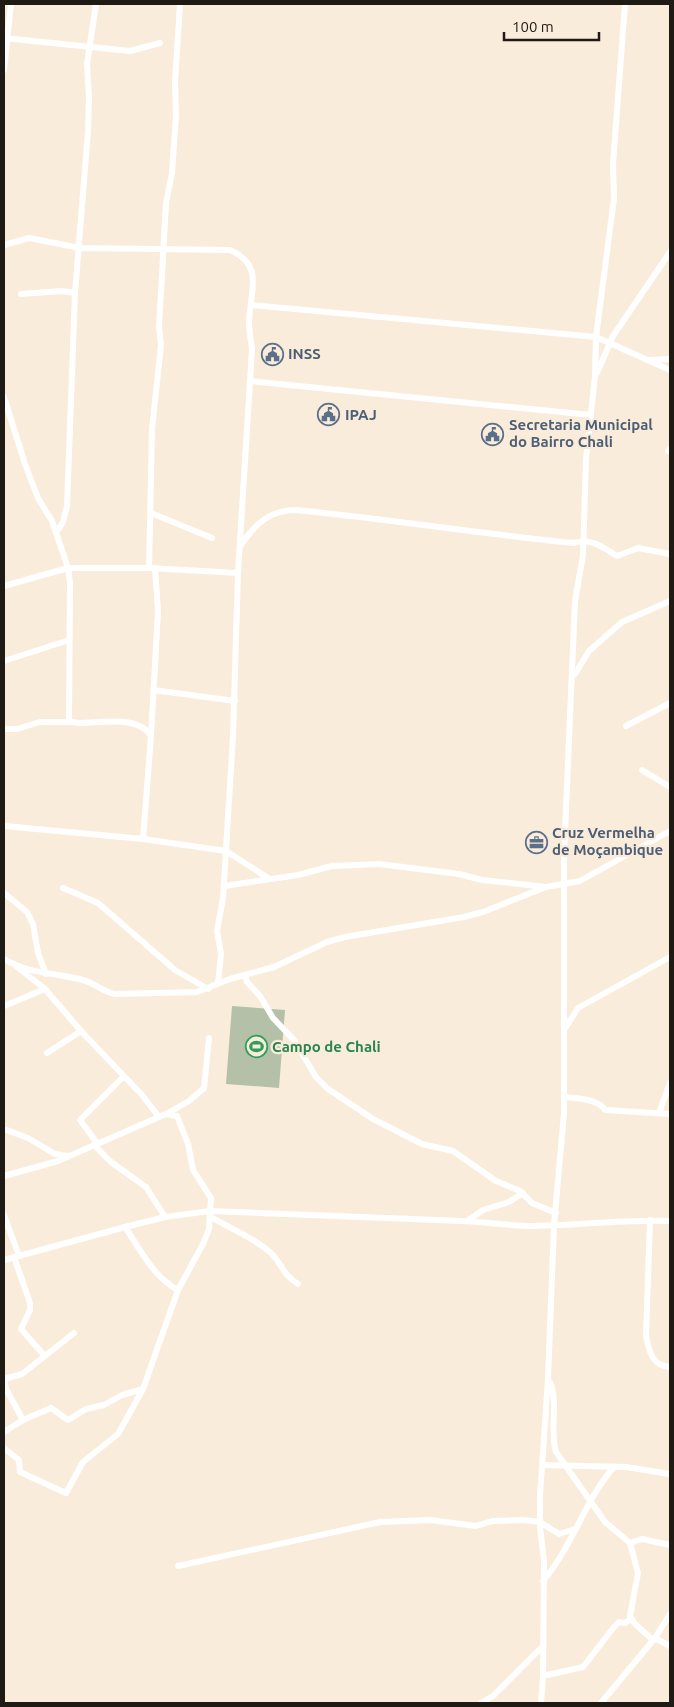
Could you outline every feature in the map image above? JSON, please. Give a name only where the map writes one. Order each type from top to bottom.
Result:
[{"type":"street","points":[[4,70],[5,38],[11,4]]},
{"type":"street","points":[[56,533],[63,522],[67,506],[76,293],[88,130],[89,47],[96,4]]},
{"type":"street","points":[[143,839],[158,611],[152,568],[152,429],[160,345],[159,327],[166,204],[172,173],[176,115],[175,82],[180,4]]},
{"type":"street","points":[[540,1703],[543,1676],[543,1581],[540,1522],[554,1225],[564,1097],[563,884],[575,601],[582,570],[586,459],[595,376],[596,338],[614,198],[613,164],[625,4]]},
{"type":"street","points":[[5,38],[130,51],[160,43]]},
{"type":"street","points":[[4,245],[29,238],[80,248],[164,250],[216,248],[230,250],[243,256],[252,274],[254,295],[250,305],[252,350],[238,573],[234,701],[224,886],[217,931],[221,954],[218,983]]},
{"type":"street","points":[[595,376],[610,343],[670,252]]},
{"type":"street","points":[[21,294],[62,291],[76,293]]},
{"type":"street","points":[[250,305],[596,338],[670,370]]},
{"type":"street","points":[[644,360],[670,359]]},
{"type":"street","points":[[250,381],[591,415]]},
{"type":"street","points":[[4,397],[25,464],[56,533],[68,568],[70,583],[67,715],[72,722]]},
{"type":"street","points":[[240,546],[256,525],[283,510],[475,530],[510,537],[574,543],[583,540],[598,543],[617,556],[638,548],[670,554]]},
{"type":"street","points":[[151,513],[212,538]]},
{"type":"street","points":[[55,572],[63,556]]},
{"type":"street","points":[[4,586],[68,568],[152,568],[238,573]]},
{"type":"street","points":[[573,682],[577,668],[589,651],[613,629],[629,617],[670,601]]},
{"type":"street","points":[[4,661],[69,640]]},
{"type":"street","points":[[153,690],[201,694],[234,701]]},
{"type":"street","points":[[626,726],[670,703]]},
{"type":"street","points":[[4,729],[17,729],[46,721],[136,724],[145,727],[151,736]]},
{"type":"street","points":[[642,770],[670,787]]},
{"type":"street","points":[[4,826],[143,839],[226,851],[270,878]]},
{"type":"street","points":[[16,966],[46,974],[88,981],[103,991],[115,994],[163,995],[197,992],[208,989],[218,983],[274,967],[327,942],[344,937],[473,914],[546,887],[580,881],[670,831]]},
{"type":"street","points":[[224,886],[345,864],[379,864],[459,874],[482,880],[546,887]]},
{"type":"street","points":[[63,888],[98,903],[176,970],[208,989]]},
{"type":"street","points":[[4,893],[27,912],[46,974]]},
{"type":"street","points":[[565,1029],[578,1008],[670,957]]},
{"type":"street","points":[[4,959],[45,989],[159,1117]]},
{"type":"street","points":[[245,975],[247,982],[260,996],[273,1018],[294,1040],[316,1076],[328,1089],[373,1119],[422,1144],[453,1151],[496,1181],[523,1193],[532,1203],[556,1213]]},
{"type":"street","points":[[4,1006],[45,989]]},
{"type":"street","points":[[47,1053],[81,1031]]},
{"type":"street","points":[[4,1176],[44,1166],[166,1114],[189,1101],[204,1088],[209,1038]]},
{"type":"street","points":[[124,1076],[80,1120],[111,1162],[146,1187],[165,1218]]},
{"type":"street","points":[[659,1113],[670,1083]]},
{"type":"street","points":[[564,1097],[596,1103],[605,1110],[670,1114]]},
{"type":"street","points":[[4,1448],[19,1460],[20,1472],[66,1493],[83,1462],[118,1434],[143,1389],[178,1290],[203,1244],[211,1214],[211,1198],[193,1170],[180,1122],[177,1116],[166,1114]]},
{"type":"street","points":[[4,1129],[28,1138],[55,1154],[68,1156]]},
{"type":"street","points":[[467,1221],[483,1210],[509,1202],[523,1193]]},
{"type":"street","points":[[211,1214],[270,1252],[287,1277],[298,1284]]},
{"type":"street","points":[[4,1260],[165,1218],[211,1214],[467,1221],[500,1225],[670,1221]]},
{"type":"street","points":[[4,1215],[30,1303],[30,1310],[21,1329],[44,1356]]},
{"type":"street","points":[[650,1220],[646,1336],[649,1351],[654,1360],[662,1366],[670,1367]]},
{"type":"street","points":[[125,1227],[156,1272],[165,1282],[178,1290]]},
{"type":"street","points":[[23,1420],[6,1389],[4,1379],[22,1374],[74,1333]]},
{"type":"street","points":[[548,1379],[554,1397],[553,1442],[556,1452],[605,1522],[630,1543],[638,1574],[631,1620]]},
{"type":"street","points":[[4,1432],[23,1420],[51,1408],[68,1420],[86,1408],[104,1405],[122,1395],[143,1389]]},
{"type":"street","points":[[542,1465],[626,1467],[670,1474]]},
{"type":"street","points":[[543,1581],[555,1567],[601,1483],[613,1468]]},
{"type":"street","points":[[178,1566],[380,1522],[430,1520],[476,1526],[503,1520],[540,1522],[559,1534],[575,1530]]},
{"type":"street","points":[[630,1543],[642,1539],[670,1545]]},
{"type":"street","points":[[601,1703],[654,1639],[670,1614]]},
{"type":"street","points":[[631,1620],[654,1639],[670,1646]]},
{"type":"street","points":[[543,1676],[583,1667],[619,1622],[626,1623],[631,1620]]},
{"type":"street","points":[[481,1703],[493,1696],[542,1646]]},
{"type":"green space","name":"Campo de Chali","points":[[232,1006],[285,1010],[279,1088],[226,1084]]},
{"type":"place","name":"INSS","points":[[272,354]]},
{"type":"place","name":"IPAJ","points":[[329,415]]},
{"type":"place","name":"Secretaria Municipal do Bairro Chali","points":[[493,434]]},
{"type":"place","name":"Cruz Vermelha de Moçambique","points":[[536,842]]},
{"type":"place","name":"Campo de Chali","points":[[256,1047]]}]
